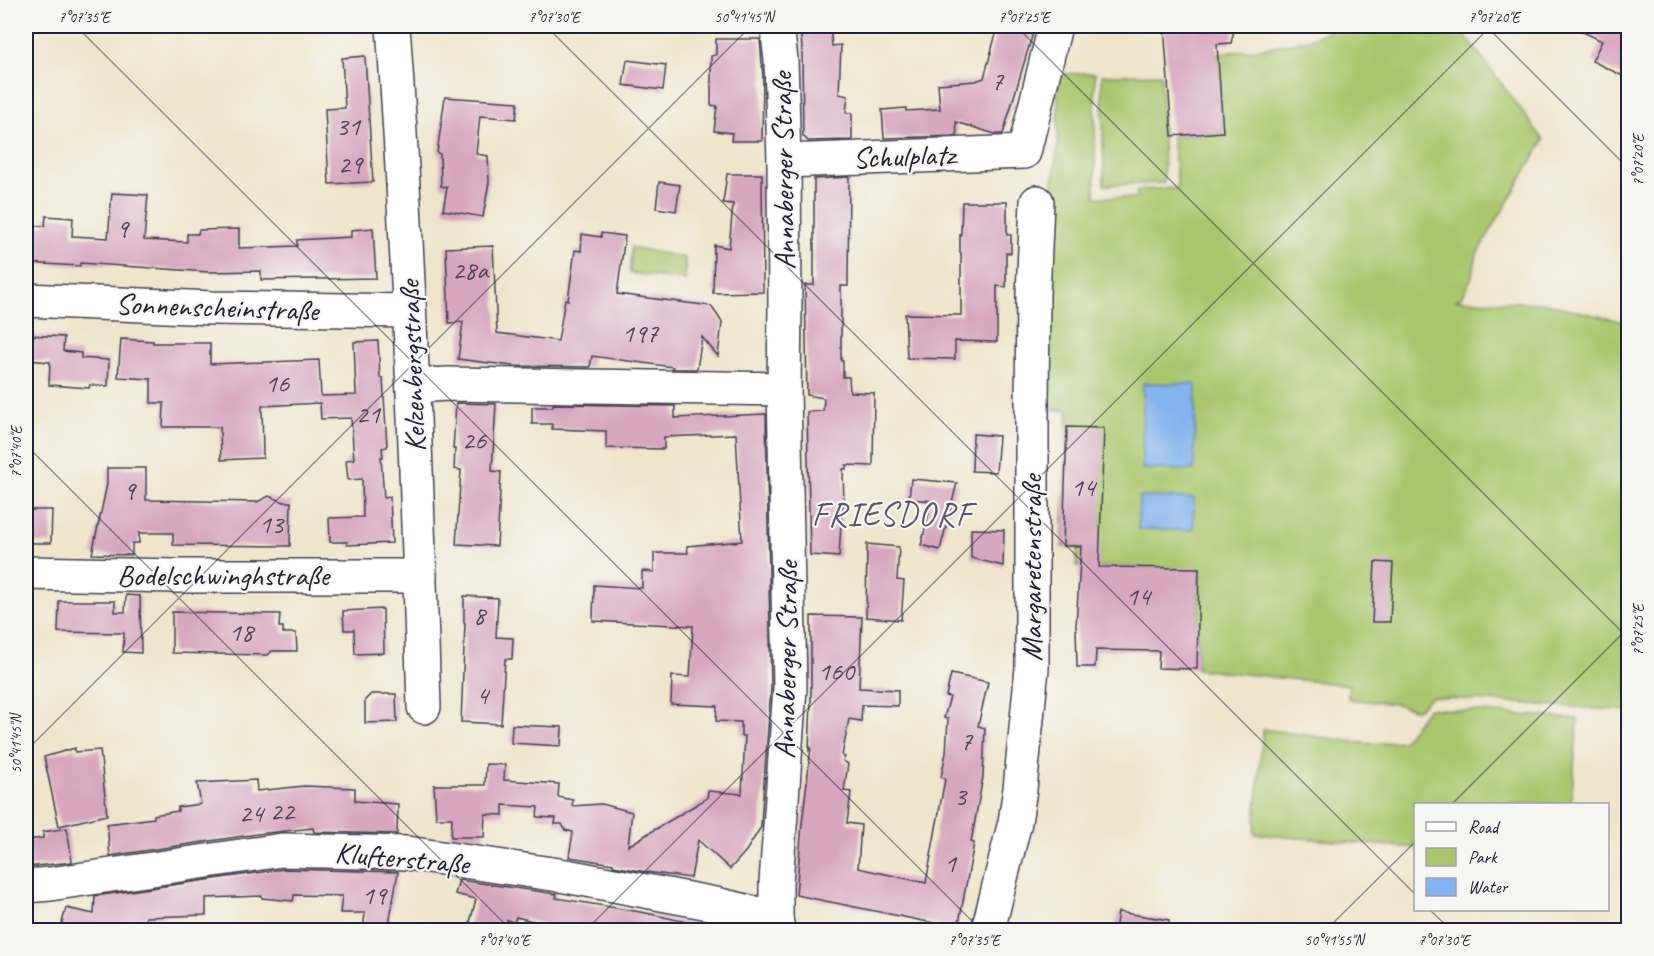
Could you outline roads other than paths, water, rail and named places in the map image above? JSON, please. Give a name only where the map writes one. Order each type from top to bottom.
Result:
[{"type":"street","name":"Kelzenbergstraße","points":[[393,26],[407,245],[424,707]]},
{"type":"street","name":"Annaberger Straße","points":[[777,26],[781,60],[784,161],[784,389],[790,688],[776,882],[777,924]]},
{"type":"street","name":"Schulplatz","points":[[784,161],[1024,152],[1055,26]]},
{"type":"street","name":"Margaretenstraße","points":[[988,930],[1015,822],[1032,668],[1033,295],[1037,202]]},
{"type":"street","name":"Sonnenscheinstraße","points":[[26,300],[213,308],[409,311]]},
{"type":"street","points":[[413,386],[447,384],[784,389]]},
{"type":"street","name":"Bodelschwinghstraße","points":[[26,573],[420,576]]},
{"type":"street","name":"Klufterstraße","points":[[26,886],[282,850],[407,853],[578,878],[720,905],[777,924]]},
{"type":"water","points":[[1143,383],[1196,384],[1194,470],[1142,469]]},
{"type":"water","points":[[1139,497],[1194,498],[1193,530],[1138,529]]},
{"type":"district","name":"FRIESDORF","points":[[892,513]]}]
